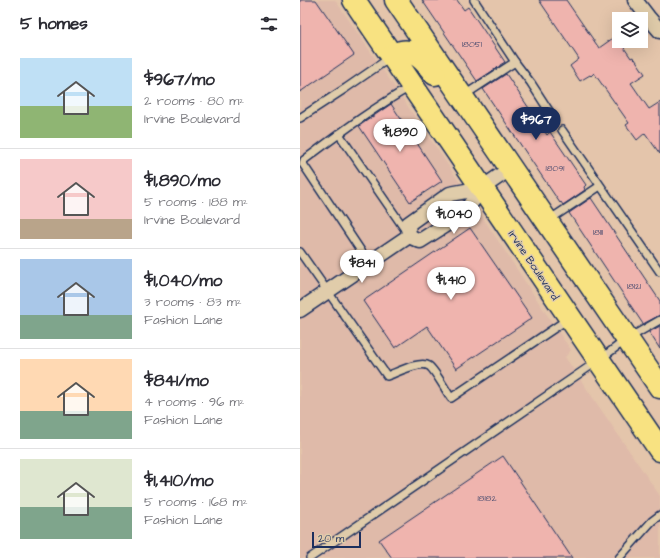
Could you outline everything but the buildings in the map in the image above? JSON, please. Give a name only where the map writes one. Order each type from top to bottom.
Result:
[{"type":"main road","name":"Irvine Boulevard","points":[[354,0],[660,450]]},
{"type":"main road","points":[[396,0],[660,387]]},
{"type":"main road","points":[[392,56],[401,52],[413,52],[425,62],[437,77],[462,97]]},
{"type":"street","points":[[636,0],[660,31]]},
{"type":"street","points":[[409,236],[420,241],[464,213],[482,188],[511,168]]},
{"type":"street","points":[[409,236],[408,224],[450,194],[482,188]]},
{"type":"street","points":[[300,310],[409,236]]},
{"type":"lane","points":[[474,0],[553,117]]},
{"type":"lane","points":[[300,118],[392,56]]},
{"type":"lane","points":[[462,97],[515,62]]},
{"type":"lane","points":[[369,263],[303,164],[304,160],[339,134],[386,101],[412,86]]},
{"type":"lane","points":[[562,130],[660,272]]},
{"type":"lane","points":[[339,134],[409,236]]},
{"type":"lane","points":[[547,221],[600,186]]},
{"type":"lane","points":[[300,252],[387,376],[417,365],[424,364],[430,366],[451,398],[570,317]]},
{"type":"lane","points":[[310,558],[599,360],[627,339],[660,320]]},
{"type":"lane","points":[[619,558],[652,521],[660,515]]},
{"type":"shaded area","points":[[300,0],[335,0],[450,168],[571,350],[565,357],[660,496],[660,558],[300,558]]}]
